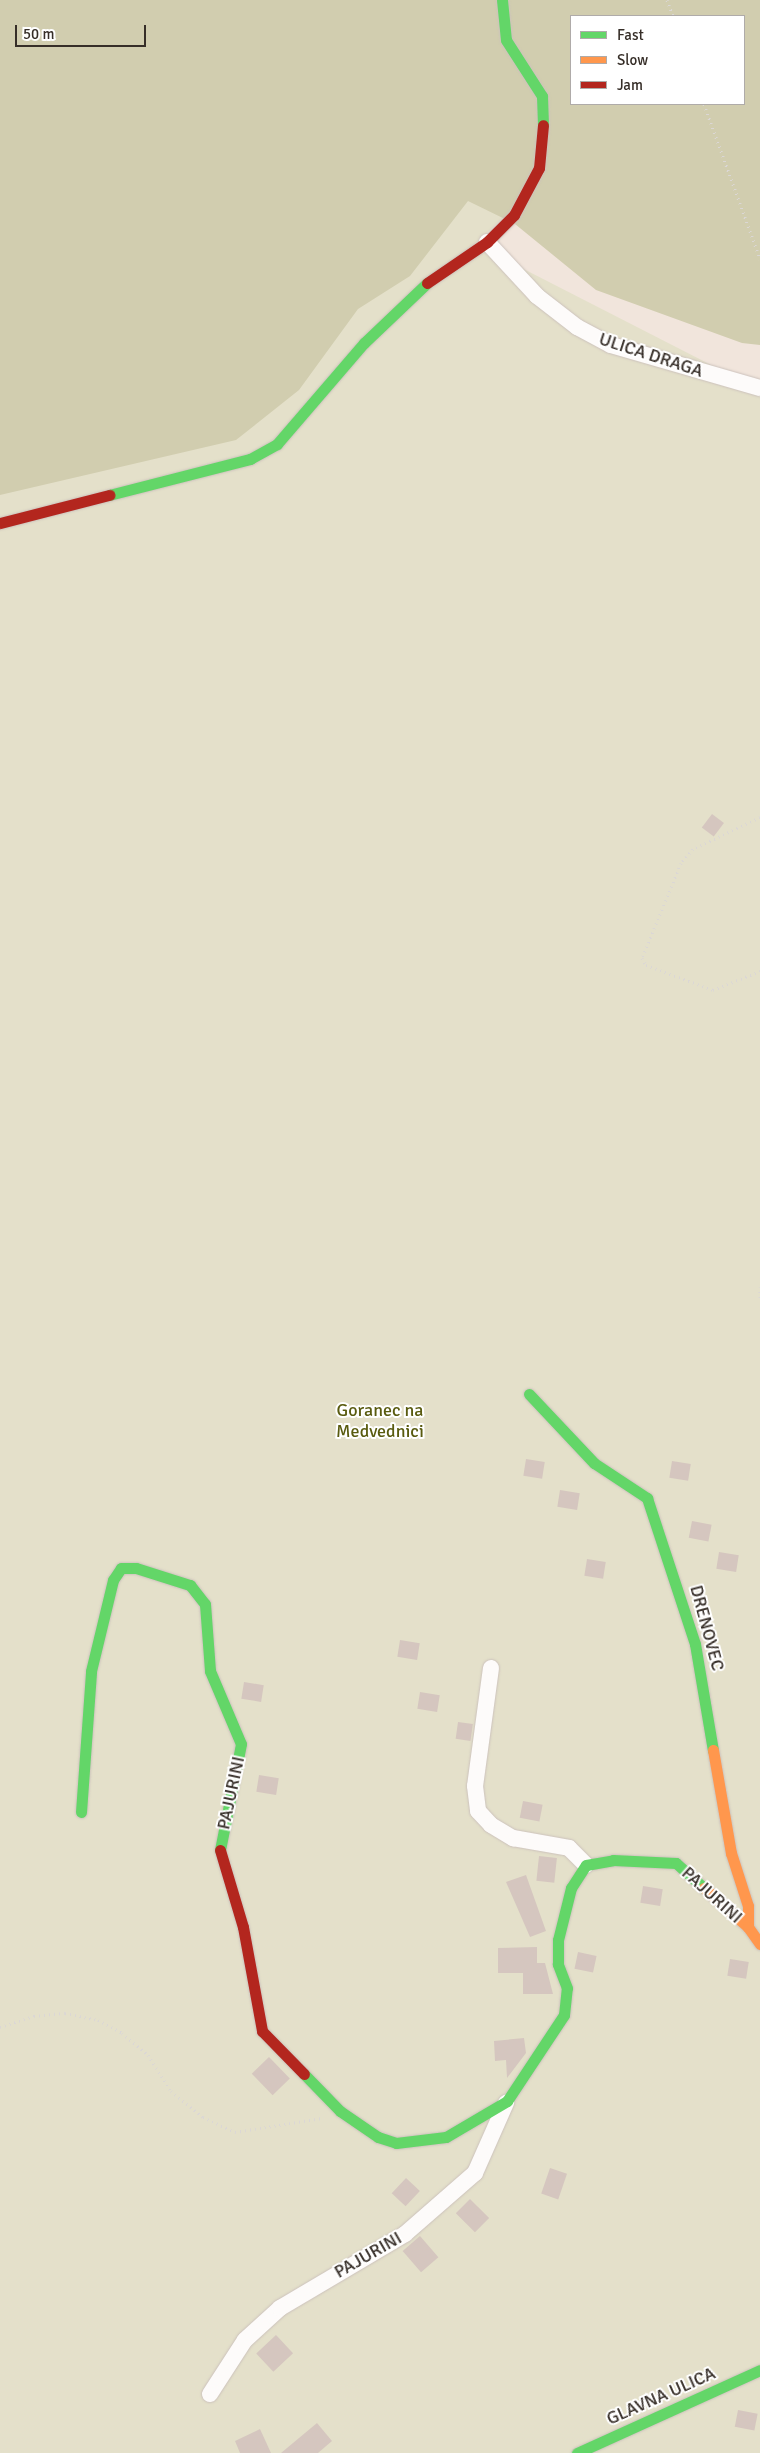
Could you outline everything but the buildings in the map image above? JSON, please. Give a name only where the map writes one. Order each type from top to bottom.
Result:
[{"type":"street","points":[[0,523],[250,459],[278,444],[364,343],[406,302],[487,242],[528,195],[544,140],[542,96],[506,40],[502,0]]},
{"type":"street","name":"ULICA DRAGA","points":[[487,242],[537,296],[577,327],[611,345],[760,388]]},
{"type":"street","name":"DRENOVEC","points":[[529,1394],[594,1464],[647,1498],[695,1644],[748,1927]]},
{"type":"street","name":"PAJURINI","points":[[81,1812],[91,1671],[113,1580],[121,1568],[136,1568],[190,1585],[205,1604],[210,1671],[241,1744],[220,1850],[245,1936],[262,2031],[344,2114],[378,2137],[414,2142],[446,2137],[507,2101]]},
{"type":"street","points":[[491,1668],[475,1786],[478,1811],[491,1825],[513,1838],[569,1848],[586,1864]]},
{"type":"street","name":"PAJURINI","points":[[210,2394],[245,2340],[280,2308],[406,2234],[475,2173],[507,2101],[564,2015],[567,1988],[558,1964],[558,1940],[571,1888],[586,1864],[613,1860],[676,1863],[748,1927],[760,1944]]},
{"type":"street","name":"GLAVNA ULICA","points":[[577,2453],[760,2370]]},
{"type":"path","points":[[667,0],[673,15]]},
{"type":"path","points":[[704,105],[760,259]]},
{"type":"path","points":[[760,818],[693,849],[681,863],[642,958],[646,965],[713,990],[760,971]]},
{"type":"path","points":[[760,1287],[760,1301]]},
{"type":"path","points":[[0,2028],[34,2016],[65,2013],[98,2020],[122,2033],[148,2055],[171,2091],[203,2117],[235,2132],[344,2114]]},
{"type":"green space","name":"Goranec na Medvednici","points":[[0,0],[570,16],[570,105],[624,105],[475,244],[760,390],[760,2453],[0,2453]]},
{"type":"shaded area","points":[[0,0],[760,0],[760,345],[742,343],[596,290],[515,224],[468,201],[410,276],[358,309],[299,390],[236,440],[0,495]]},
{"type":"traffic: fast","points":[[502,0],[506,40],[542,96],[543,125]]},
{"type":"traffic: fast","points":[[109,495],[250,459],[277,444],[364,343],[427,283]]},
{"type":"traffic: fast","points":[[529,1394],[594,1463],[647,1498],[695,1644],[713,1750]]},
{"type":"traffic: fast","points":[[81,1812],[91,1671],[113,1580],[121,1568],[136,1568],[190,1585],[205,1604],[210,1671],[241,1744],[220,1850]]},
{"type":"traffic: fast","points":[[304,2074],[340,2111],[378,2137],[396,2143],[446,2137],[507,2101],[564,2015],[567,1988],[558,1964],[558,1940],[571,1888],[586,1865],[613,1860],[676,1863],[704,1888]]},
{"type":"traffic: fast","points":[[577,2453],[760,2370]]},
{"type":"traffic: slow","points":[[713,1750],[731,1853],[748,1906],[748,1927]]},
{"type":"traffic: slow","points":[[704,1888],[748,1927],[760,1944]]},
{"type":"traffic: jam","points":[[427,283],[487,242],[514,215],[539,168],[543,125]]},
{"type":"traffic: jam","points":[[0,523],[109,495]]},
{"type":"traffic: jam","points":[[220,1850],[243,1927],[262,2031],[304,2074]]}]
